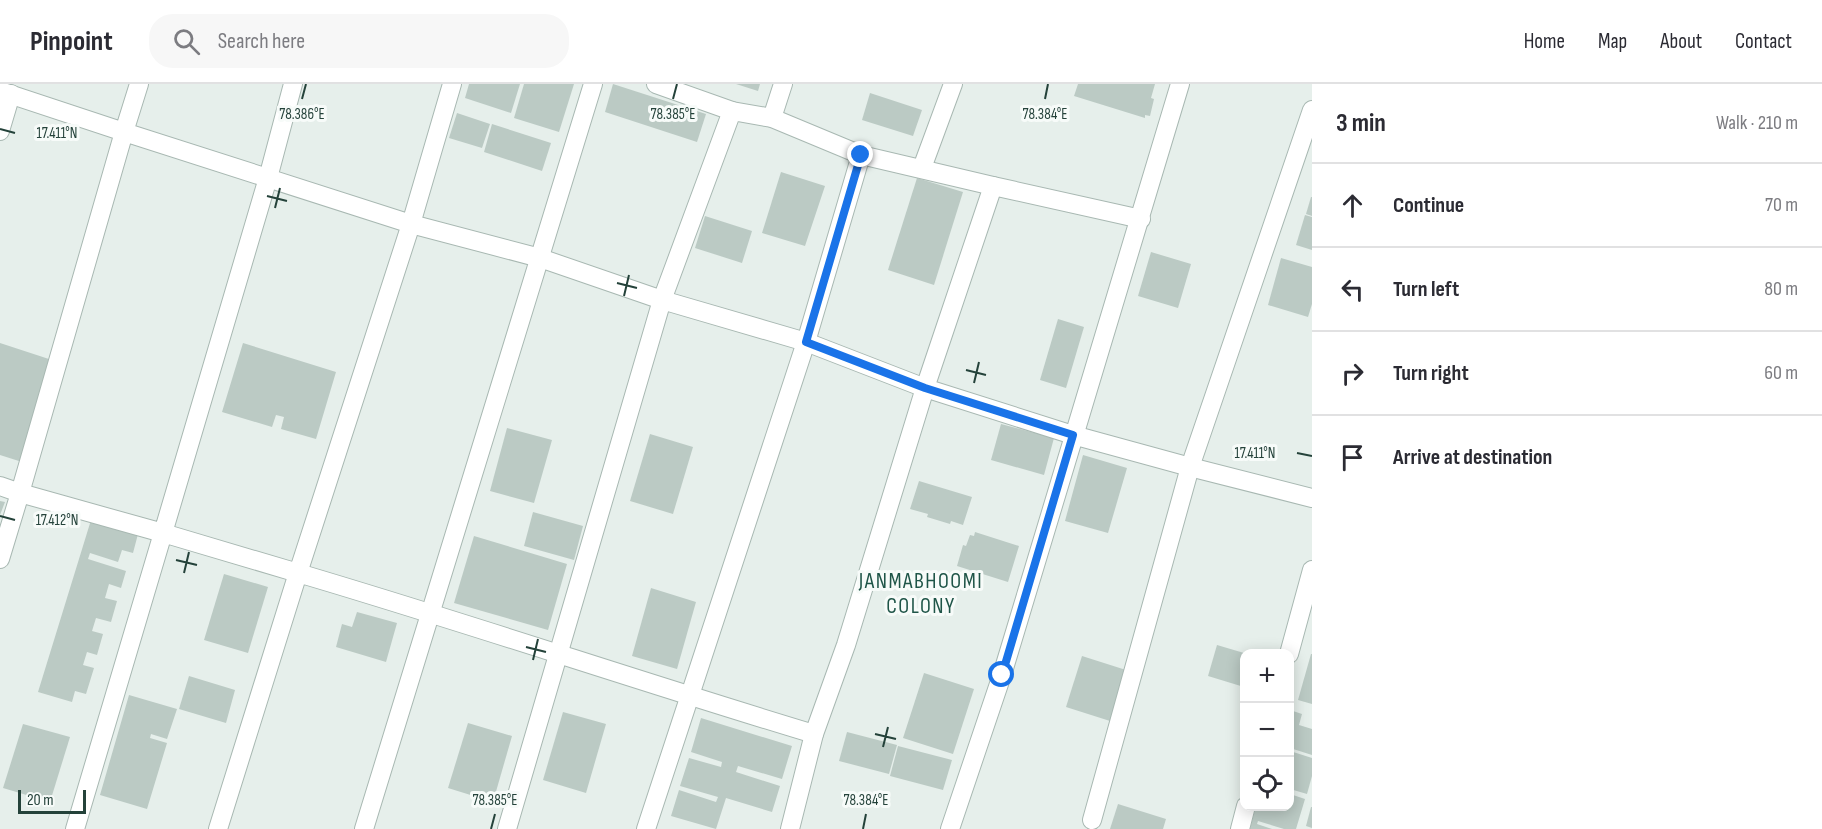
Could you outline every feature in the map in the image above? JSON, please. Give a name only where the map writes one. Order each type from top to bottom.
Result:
[{"type":"street","points":[[0,559],[139,84]]},
{"type":"street","points":[[75,829],[268,178],[293,84]]},
{"type":"street","points":[[218,829],[411,224],[452,84]]},
{"type":"street","points":[[364,829],[593,84]]},
{"type":"street","points":[[656,84],[732,111],[772,118],[861,155],[1141,219]]},
{"type":"street","points":[[772,118],[783,84]]},
{"type":"street","points":[[922,168],[953,84]]},
{"type":"street","points":[[950,829],[1002,675],[1180,84]]},
{"type":"street","points":[[0,131],[6,93],[411,224],[540,258],[662,300],[806,342],[925,388],[1073,435],[1312,498]]},
{"type":"street","points":[[1092,820],[1190,467],[1312,110]]},
{"type":"street","points":[[507,829],[662,300],[732,111]]},
{"type":"street","points":[[646,829],[806,342],[861,155]]},
{"type":"street","points":[[790,829],[814,734],[846,645],[925,388],[993,186]]},
{"type":"street","points":[[0,486],[431,613],[814,734]]},
{"type":"street","points":[[1290,649],[1312,570]]},
{"type":"street","points":[[1240,829],[1245,811]]},
{"type":"building","points":[[469,84],[520,84],[511,113],[465,98]]},
{"type":"building","points":[[524,84],[574,84],[559,132],[514,118]]},
{"type":"building","points":[[613,84],[706,114],[697,142],[605,112]]},
{"type":"building","points":[[736,84],[760,84],[758,91]]},
{"type":"building","points":[[1078,84],[1155,84],[1150,116],[1145,115],[1145,118],[1074,96]]},
{"type":"building","points":[[870,93],[922,110],[913,136],[862,120]]},
{"type":"building","points":[[457,113],[490,124],[482,148],[449,138]]},
{"type":"building","points":[[492,124],[551,143],[542,171],[484,152]]},
{"type":"building","points":[[781,172],[825,186],[805,246],[762,233]]},
{"type":"building","points":[[917,178],[963,192],[934,285],[888,270]]},
{"type":"building","points":[[1312,197],[1312,216],[1306,214]]},
{"type":"building","points":[[1305,215],[1312,217],[1312,250],[1296,245]]},
{"type":"building","points":[[705,216],[752,231],[742,263],[695,248]]},
{"type":"building","points":[[1151,252],[1191,264],[1178,308],[1138,296]]},
{"type":"building","points":[[1281,258],[1312,267],[1312,304],[1308,317],[1268,305]]},
{"type":"building","points":[[1058,319],[1084,327],[1066,388],[1040,380]]},
{"type":"building","points":[[0,343],[55,361],[22,462],[0,455]]},
{"type":"building","points":[[243,343],[336,372],[316,439],[281,429],[284,417],[276,415],[272,427],[222,412]]},
{"type":"building","points":[[1001,424],[1054,438],[1044,475],[991,460]]},
{"type":"building","points":[[507,428],[552,440],[534,503],[490,491]]},
{"type":"building","points":[[650,434],[693,447],[673,514],[630,501]]},
{"type":"building","points":[[1083,455],[1127,468],[1108,533],[1065,521]]},
{"type":"building","points":[[919,481],[972,497],[963,525],[951,521],[950,524],[910,509]]},
{"type":"building","points":[[0,501],[5,502],[0,515]]},
{"type":"building","points":[[533,512],[583,526],[574,560],[524,546]]},
{"type":"building","points":[[91,520],[138,534],[133,553],[122,550],[118,562],[90,553],[88,559],[126,571],[121,588],[109,584],[105,598],[117,601],[111,622],[96,618],[92,631],[103,634],[97,655],[87,652],[83,665],[94,668],[86,694],[75,691],[72,702],[38,692]]},
{"type":"building","points":[[975,532],[1019,546],[1008,582],[957,566],[963,545],[966,546],[970,535],[974,536]]},
{"type":"building","points":[[474,536],[567,564],[548,630],[454,603]]},
{"type":"building","points":[[224,574],[268,587],[248,653],[204,640]]},
{"type":"building","points":[[651,588],[696,602],[677,669],[632,656]]},
{"type":"building","points":[[357,612],[397,623],[386,662],[336,647],[342,624],[352,627]]},
{"type":"building","points":[[1217,645],[1240,652],[1240,686],[1208,676]]},
{"type":"building","points":[[1312,654],[1312,704],[1298,700]]},
{"type":"building","points":[[1082,656],[1126,670],[1110,721],[1066,707]]},
{"type":"building","points":[[924,673],[974,689],[953,754],[903,738]]},
{"type":"building","points":[[189,676],[235,690],[226,723],[179,709]]},
{"type":"building","points":[[129,695],[177,709],[167,739],[151,734],[150,738],[167,743],[147,809],[100,795]]},
{"type":"building","points":[[1294,711],[1302,714],[1299,725],[1312,729],[1312,755],[1294,749]]},
{"type":"building","points":[[563,712],[606,724],[586,793],[543,780]]},
{"type":"building","points":[[701,718],[792,746],[782,779],[738,766],[736,772],[780,786],[772,812],[726,798],[716,829],[671,816],[679,790],[716,802],[718,797],[680,786],[689,758],[721,767],[722,762],[691,752]]},
{"type":"building","points":[[468,723],[512,736],[493,802],[448,788]]},
{"type":"building","points":[[23,724],[70,737],[50,802],[3,788]]},
{"type":"building","points":[[847,732],[897,745],[889,774],[839,761]]},
{"type":"building","points":[[898,746],[952,760],[943,790],[890,776]]},
{"type":"building","points":[[1294,752],[1312,758],[1312,776],[1307,794],[1294,790]]},
{"type":"building","points":[[1294,795],[1305,799],[1296,829],[1284,829],[1258,821],[1257,824],[1272,829],[1250,829],[1255,811],[1294,811]]},
{"type":"building","points":[[1118,804],[1166,819],[1163,829],[1110,829]]},
{"type":"building","points":[[1312,807],[1312,828],[1306,826]]},
{"type":"district","name":"JANMABHOOMI COLONY","points":[[921,594]]},
{"type":"route","points":[[861,155],[806,342],[925,388],[1073,435],[1002,675]]}]
